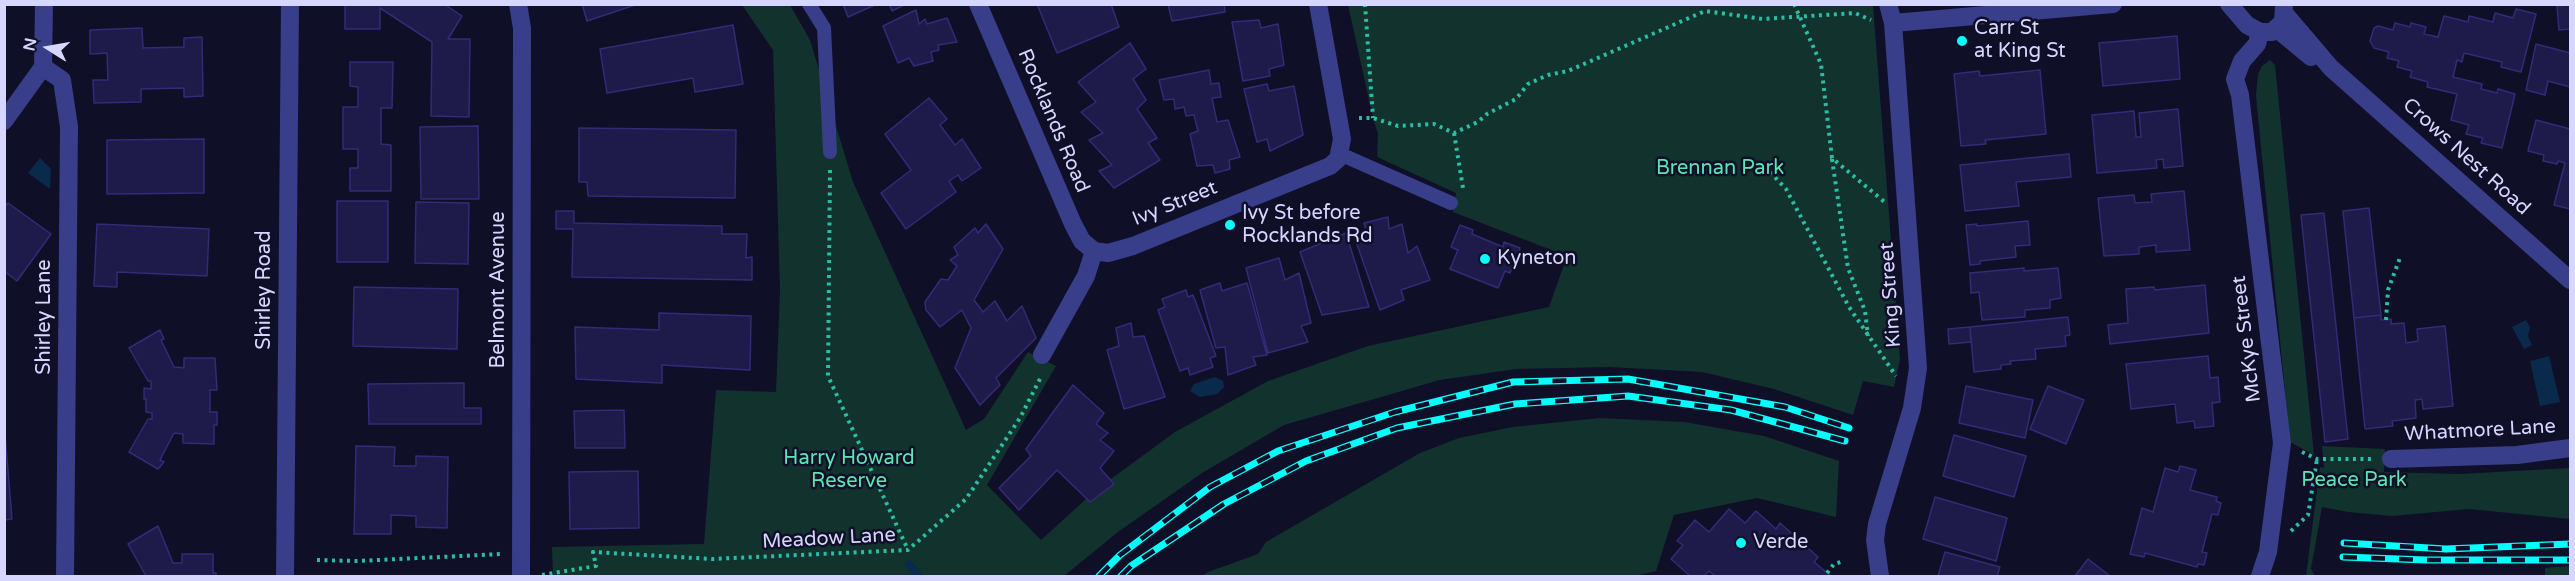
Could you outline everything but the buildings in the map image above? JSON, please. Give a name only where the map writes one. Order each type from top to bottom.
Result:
[{"type":"street","points":[[4,121],[43,68],[44,4]]},
{"type":"street","name":"Shirley Road","points":[[285,576],[290,4]]},
{"type":"street","name":"Belmont Avenue","points":[[518,4],[522,28],[521,576]]},
{"type":"street","name":"Rocklands Road","points":[[978,4],[1073,224],[1082,241],[1094,251]]},
{"type":"street","points":[[1318,4],[1342,139],[1340,154]]},
{"type":"street","name":"King Street","points":[[1880,576],[1875,540],[1877,524],[1916,388],[1917,348],[1893,23],[1888,4]]},
{"type":"street","points":[[1893,23],[2113,4]]},
{"type":"street","name":"Crows Nest Road","points":[[2229,4],[2247,25],[2279,17],[2331,68],[2571,280]]},
{"type":"street","name":"McKye Street","points":[[2260,576],[2268,552],[2282,443],[2240,95],[2236,85],[2242,61],[2279,17]]},
{"type":"street","name":"Shirley Lane","points":[[43,68],[62,80],[69,127],[65,576]]},
{"type":"street","name":"Ivy Street","points":[[1094,251],[1108,253],[1133,246],[1330,166],[1340,154]]},
{"type":"street","points":[[1044,362],[1086,276],[1094,251]]},
{"type":"street","name":"Whatmore Lane","points":[[2391,459],[2517,455],[2571,448]]},
{"type":"lane","points":[[809,4],[824,28],[830,152]]},
{"type":"lane","points":[[1340,154],[1451,203]]},
{"type":"path","points":[[1365,4],[1372,118]]},
{"type":"path","points":[[1794,4],[1821,64],[1848,268],[1865,311],[1868,337]]},
{"type":"path","points":[[1385,122],[1398,126],[1434,124],[1454,133],[1478,122],[1487,114],[1516,99],[1528,84],[1548,75],[1568,71],[1705,11],[1763,19],[1855,13]]},
{"type":"path","points":[[1454,133],[1464,198]]},
{"type":"path","points":[[830,152],[828,376],[908,550]]},
{"type":"path","points":[[1832,158],[1908,221]]},
{"type":"path","points":[[1770,172],[1786,189],[1849,307],[1900,381]]},
{"type":"path","points":[[2386,320],[2388,290],[2401,255]]},
{"type":"path","name":"Meadow Lane","points":[[540,575],[596,566],[593,552],[712,559],[908,550],[966,499],[1020,418],[1044,362]]},
{"type":"path","points":[[2268,552],[2308,514],[2317,459],[2391,459]]},
{"type":"path","points":[[317,560],[357,561],[520,553]]},
{"type":"path","points":[[1827,573],[1834,564],[1841,562]]},
{"type":"green space","points":[[742,5],[790,5],[810,40],[853,182],[966,430],[984,419],[1028,352],[1056,366],[987,485],[1041,540],[1096,490],[1175,432],[1268,381],[1368,346],[1549,307],[1567,256],[1453,212],[1456,193],[1377,157],[1378,134],[1348,5],[1873,5],[1900,359],[1894,387],[1863,381],[1853,415],[1774,389],[1702,372],[1610,367],[1516,369],[1440,380],[1284,425],[1202,473],[1118,532],[1064,576],[553,576],[552,547],[704,544],[716,390],[776,392],[780,290],[773,50]]},
{"type":"green space","points":[[2270,60],[2275,65],[2314,455],[2290,442],[2256,96],[2258,74],[2262,66]]},
{"type":"green space","points":[[1600,418],[1684,422],[1764,436],[1839,461],[1836,517],[1757,498],[1674,515],[1656,571],[1635,576],[1202,576],[1258,554],[1266,542],[1420,453],[1459,438],[1513,427]]},
{"type":"green space","name":"Peace Park","points":[[2322,446],[2385,449],[2384,472],[2460,474],[2570,468],[2570,519],[2469,509],[2392,516],[2322,507],[2311,569],[2315,576],[2306,576],[2320,467],[2324,468]]},
{"type":"green space","points":[[2570,566],[2570,576],[2545,576],[2545,568]]},
{"type":"water","points":[[40,158],[51,169],[50,189],[28,173]]},
{"type":"water","points":[[2526,320],[2530,327],[2528,336],[2532,345],[2524,349],[2512,327]]},
{"type":"water","points":[[2549,356],[2560,402],[2540,406],[2530,361]]},
{"type":"water","points":[[1215,377],[1223,381],[1224,387],[1217,394],[1200,397],[1190,391],[1194,384]]},
{"type":"waterway","points":[[909,564],[919,576]]},
{"type":"railway","points":[[1099,576],[1120,555],[1210,487],[1278,451],[1395,412],[1513,382],[1628,379],[1785,407],[1849,428]]},
{"type":"railway","points":[[1121,576],[1131,566],[1224,504],[1306,461],[1397,428],[1515,404],[1628,396],[1731,410],[1845,441]]},
{"type":"railway","points":[[2344,543],[2446,549],[2570,544]]},
{"type":"railway","points":[[2343,557],[2426,560],[2570,560]]},
{"type":"place","name":"Carr St at King St","points":[[1962,41]]},
{"type":"place","name":"Ivy St before Rocklands Rd","points":[[1230,225]]},
{"type":"place","name":"Kyneton","points":[[1485,259]]},
{"type":"place","name":"Verde","points":[[1741,543]]},
{"type":"park label","name":"Brennan Park","points":[[1720,169]]},
{"type":"park label","name":"Harry Howard Reserve","points":[[849,470]]}]
